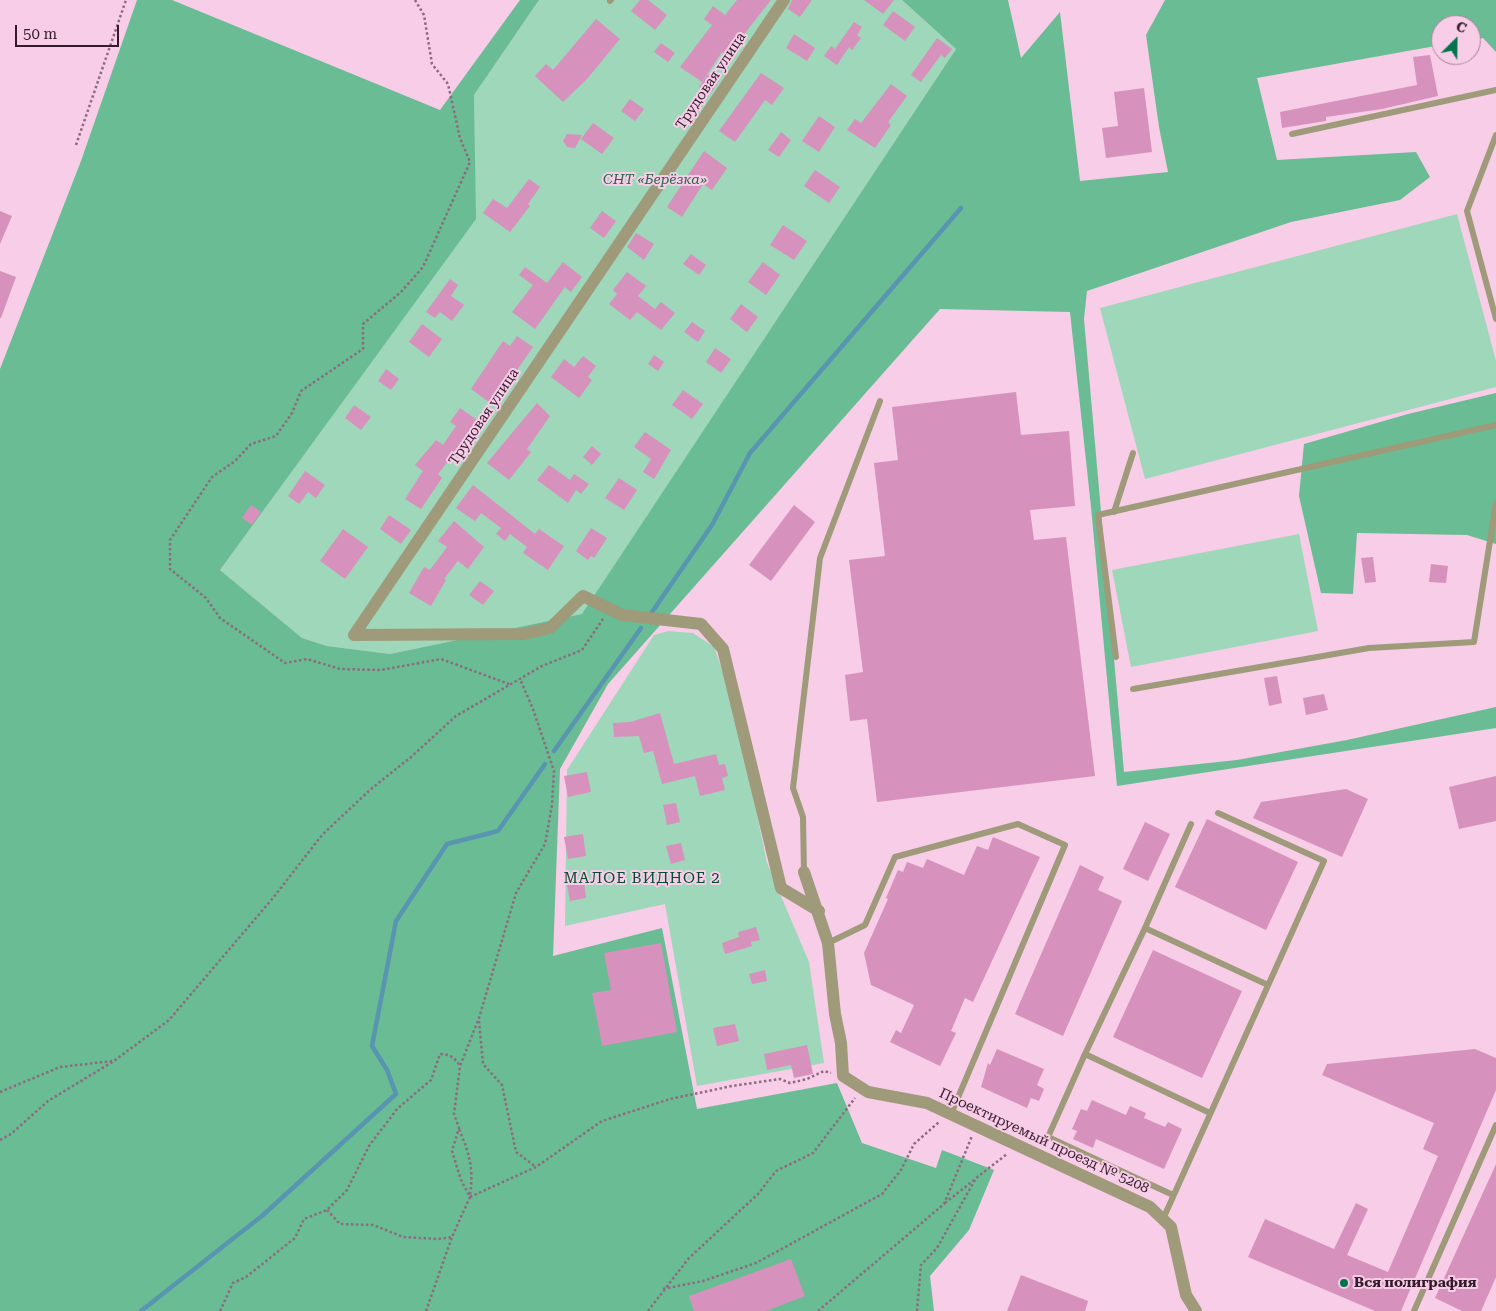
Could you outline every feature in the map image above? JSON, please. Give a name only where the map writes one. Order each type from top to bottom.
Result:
[{"type":"street","name":"Трудовая улица","points":[[622,615],[582,596],[550,628],[523,634],[354,635],[784,0]]},
{"type":"street","points":[[622,615],[701,624],[723,649],[781,888],[819,911]]},
{"type":"street","points":[[804,872],[819,911],[828,943],[835,1014],[841,1043],[843,1076]]},
{"type":"street","name":"Проектируемый проезд № 5208","points":[[843,1076],[868,1092],[927,1103],[1150,1207],[1171,1227],[1186,1294],[1196,1311]]},
{"type":"lane","points":[[1292,134],[1496,90]]},
{"type":"lane","points":[[1496,135],[1467,210],[1496,320]]},
{"type":"lane","points":[[804,872],[803,817],[793,788],[820,558],[880,401]]},
{"type":"lane","points":[[1116,658],[1098,516],[1496,425]]},
{"type":"lane","points":[[1114,512],[1133,453]]},
{"type":"lane","points":[[1133,689],[1370,648],[1474,642],[1496,504]]},
{"type":"lane","points":[[1162,1219],[1324,861],[1218,813]]},
{"type":"lane","points":[[828,943],[865,925],[895,857],[1018,824],[1065,845],[951,1114]]},
{"type":"lane","points":[[1173,1195],[1048,1137],[1191,824]]},
{"type":"lane","points":[[1145,928],[1268,985]]},
{"type":"lane","points":[[1085,1054],[1210,1113]]},
{"type":"lane","points":[[1414,1311],[1496,1125]]},
{"type":"path","points":[[76,145],[126,0]]},
{"type":"path","points":[[415,0],[424,15],[432,64],[448,84],[460,138],[470,162],[423,267],[401,292],[363,324],[362,349],[301,391],[292,413],[276,436],[251,444],[235,461],[212,477],[170,540],[170,569],[206,598],[220,618],[285,662],[307,659],[340,669],[381,670],[440,659],[509,684]]},
{"type":"path","points":[[0,1140],[10,1134],[48,1101],[114,1061],[169,1020],[274,898],[329,828],[456,716],[542,666],[582,650],[604,616],[622,615]]},
{"type":"path","points":[[426,1311],[452,1237],[470,1197],[473,1176],[469,1153],[454,1114],[460,1066],[479,1018],[516,893],[545,844],[552,805],[554,771],[533,709],[520,679]]},
{"type":"path","points":[[479,1018],[483,1064],[502,1085],[516,1152],[536,1167]]},
{"type":"path","points":[[220,1311],[233,1283],[246,1277],[294,1238],[304,1219],[327,1210],[346,1190],[369,1146],[397,1110],[431,1080],[440,1054],[448,1054],[455,1058],[460,1066]]},
{"type":"path","points":[[0,1092],[60,1067],[114,1061]]},
{"type":"path","points":[[470,1197],[536,1167],[602,1121],[670,1099],[732,1086],[780,1079],[790,1083],[807,1079],[824,1071],[843,1076]]},
{"type":"path","points":[[648,1311],[663,1289],[688,1259],[758,1194],[776,1171],[812,1153],[856,1097],[868,1092]]},
{"type":"path","points":[[663,1289],[703,1281],[756,1263],[882,1194],[900,1170],[914,1144],[951,1114]]},
{"type":"path","points":[[944,1204],[976,1126]]},
{"type":"path","points":[[459,1128],[452,1151],[461,1180],[470,1197]]},
{"type":"path","points":[[818,1311],[944,1204],[1017,1146]]},
{"type":"path","points":[[917,1311],[921,1265],[937,1248],[976,1178]]},
{"type":"path","points":[[327,1210],[340,1224],[373,1225],[404,1237],[438,1239],[452,1237]]},
{"type":"green space","points":[[137,0],[172,0],[440,110],[520,0],[539,0],[474,95],[476,219],[220,570],[302,638],[327,646],[390,654],[582,614],[956,49],[902,0],[1008,0],[1021,58],[1060,12],[1080,181],[1168,172],[1159,127],[1146,35],[1165,0],[1496,0],[1496,52],[1483,38],[1481,38],[1481,15],[1431,15],[1431,47],[1257,78],[1277,160],[1416,152],[1430,177],[1400,200],[1291,222],[1087,291],[1084,319],[1124,772],[1237,760],[1347,740],[1496,707],[1496,728],[1117,786],[1091,507],[1070,312],[940,309],[608,684],[560,769],[553,956],[662,928],[697,1109],[837,1083],[862,1143],[936,1168],[942,1150],[994,1170],[969,1230],[930,1276],[934,1311],[0,1311],[0,369],[81,161]]},
{"type":"green space","name":"СНТ «Берёзка»","points":[[539,0],[902,0],[956,49],[583,614],[390,654],[327,646],[302,638],[220,570],[475,219],[474,95]]},
{"type":"green space","points":[[1457,214],[1496,361],[1496,387],[1145,479],[1100,308]]},
{"type":"green space","points":[[1496,393],[1496,544],[1467,535],[1357,533],[1353,594],[1321,593],[1299,496],[1304,444],[1408,414]]},
{"type":"green space","points":[[1299,534],[1318,631],[1131,667],[1112,570]]},
{"type":"green space","points":[[668,631],[693,633],[714,647],[733,701],[767,863],[809,962],[824,1063],[697,1086],[665,904],[565,926],[567,770],[654,635]]},
{"type":"building","points":[[640,0],[648,0],[667,15],[655,30],[631,11]]},
{"type":"building","points":[[737,0],[771,0],[734,47],[731,45],[724,54],[722,52],[702,82],[680,67],[712,25],[704,19],[713,6],[725,15]]},
{"type":"building","points":[[792,0],[812,0],[800,17],[788,9]]},
{"type":"building","points":[[864,0],[894,0],[883,14]]},
{"type":"building","points":[[893,11],[915,27],[905,41],[883,25]]},
{"type":"building","points":[[596,19],[620,39],[587,79],[563,102],[535,76],[546,64],[553,70]]},
{"type":"building","points":[[854,22],[862,27],[857,35],[861,38],[852,50],[849,47],[837,65],[824,56],[831,46],[835,49]]},
{"type":"building","points":[[794,34],[815,48],[807,61],[786,48]]},
{"type":"building","points":[[937,38],[952,49],[945,58],[941,55],[921,82],[911,75]]},
{"type":"building","points":[[661,43],[675,53],[668,62],[654,52]]},
{"type":"building","points":[[1430,55],[1438,96],[1382,109],[1326,117],[1326,121],[1282,128],[1280,112],[1417,85],[1413,57]]},
{"type":"building","points":[[761,73],[784,88],[772,105],[765,100],[735,142],[719,131]]},
{"type":"building","points":[[708,74],[719,81],[710,94],[699,87]]},
{"type":"building","points":[[891,84],[907,96],[888,122],[891,125],[875,148],[847,130],[855,119],[861,123]]},
{"type":"building","points":[[1144,88],[1152,152],[1106,158],[1102,128],[1118,126],[1114,92]]},
{"type":"building","points":[[630,99],[644,109],[635,121],[621,111]]},
{"type":"building","points":[[819,116],[835,127],[819,152],[802,141]]},
{"type":"building","points":[[593,123],[614,138],[602,154],[581,139]]},
{"type":"building","points":[[781,132],[791,140],[779,157],[768,150]]},
{"type":"building","points":[[567,134],[582,135],[575,148],[567,147],[563,141]]},
{"type":"building","points":[[704,151],[727,168],[712,190],[703,184],[682,217],[667,207]]},
{"type":"building","points":[[815,170],[840,187],[829,203],[804,186]]},
{"type":"building","points":[[529,179],[540,187],[528,204],[530,206],[510,232],[483,213],[493,199],[507,208]]},
{"type":"building","points":[[0,211],[12,216],[0,244]]},
{"type":"building","points":[[602,211],[616,221],[604,238],[590,228]]},
{"type":"building","points":[[783,225],[807,241],[794,260],[770,245]]},
{"type":"building","points":[[636,233],[654,244],[644,260],[627,247]]},
{"type":"building","points":[[691,254],[706,265],[699,275],[683,264]]},
{"type":"building","points":[[563,262],[582,277],[571,292],[565,287],[535,329],[512,312],[533,285],[519,275],[525,267],[547,283]]},
{"type":"building","points":[[763,262],[780,275],[766,295],[748,282]]},
{"type":"building","points":[[0,271],[16,277],[1,318],[0,318]]},
{"type":"building","points":[[627,272],[646,286],[638,296],[655,309],[661,302],[675,313],[661,330],[637,312],[630,320],[609,304],[617,294],[613,290]]},
{"type":"building","points":[[450,279],[458,285],[451,296],[464,305],[452,321],[440,312],[435,318],[426,312]]},
{"type":"building","points":[[741,304],[758,317],[747,332],[730,319]]},
{"type":"building","points":[[692,322],[705,331],[698,342],[684,332]]},
{"type":"building","points":[[422,324],[442,339],[429,357],[409,342]]},
{"type":"building","points":[[517,336],[533,347],[493,405],[471,389],[503,341],[510,346]]},
{"type":"building","points":[[715,348],[731,359],[721,373],[706,362]]},
{"type":"building","points":[[654,355],[664,362],[658,371],[648,364]]},
{"type":"building","points":[[583,356],[596,366],[588,377],[592,380],[579,398],[551,377],[564,359],[574,367]]},
{"type":"building","points":[[386,369],[399,379],[391,390],[378,381]]},
{"type":"building","points":[[683,390],[703,404],[692,419],[672,405]]},
{"type":"building","points":[[1016,392],[1021,435],[1069,431],[1075,506],[1030,510],[1034,540],[1066,537],[1095,776],[877,802],[867,719],[850,721],[845,675],[863,672],[849,560],[885,556],[874,463],[898,460],[892,407]]},
{"type":"building","points":[[537,403],[550,416],[527,449],[531,452],[509,480],[487,463]]},
{"type":"building","points":[[354,405],[371,417],[361,430],[345,418]]},
{"type":"building","points":[[460,408],[483,424],[469,443],[465,440],[438,474],[442,478],[421,509],[405,499],[423,471],[415,465],[436,440],[443,445],[456,426],[450,422]]},
{"type":"building","points":[[645,432],[671,450],[654,479],[643,472],[651,459],[634,447]]},
{"type":"building","points":[[592,446],[601,454],[592,465],[583,457]]},
{"type":"building","points":[[549,465],[570,480],[574,474],[589,484],[581,494],[576,490],[568,503],[537,480]]},
{"type":"building","points":[[305,471],[325,485],[316,498],[308,492],[299,504],[288,496]]},
{"type":"building","points":[[619,478],[637,490],[624,510],[605,498]]},
{"type":"building","points":[[473,485],[535,534],[539,529],[564,546],[548,570],[523,553],[527,547],[510,534],[505,541],[496,534],[501,528],[481,513],[475,521],[456,508]]},
{"type":"building","points":[[251,505],[261,512],[252,525],[242,518]]},
{"type":"building","points":[[794,505],[815,522],[771,581],[749,565]]},
{"type":"building","points":[[389,515],[411,530],[401,544],[380,529]]},
{"type":"building","points":[[454,521],[484,547],[468,569],[458,561],[444,579],[446,580],[431,606],[409,593],[424,567],[430,570],[447,547],[438,541]]},
{"type":"building","points":[[591,528],[607,538],[594,558],[591,556],[588,560],[576,551]]},
{"type":"building","points":[[343,529],[368,547],[345,579],[320,561]]},
{"type":"building","points":[[1373,557],[1376,582],[1365,583],[1361,558]]},
{"type":"building","points":[[1431,564],[1448,566],[1446,583],[1429,582]]},
{"type":"building","points":[[480,581],[494,591],[483,605],[469,595]]},
{"type":"building","points":[[1277,676],[1282,703],[1269,706],[1264,678]]},
{"type":"building","points":[[1324,694],[1328,710],[1306,715],[1303,698]]},
{"type":"building","points":[[660,713],[674,764],[716,754],[719,765],[725,764],[728,776],[722,778],[725,790],[700,796],[695,776],[662,784],[653,751],[644,753],[639,736],[614,737],[613,723],[630,722]]},
{"type":"building","points":[[587,772],[591,792],[568,797],[564,776]]},
{"type":"building","points":[[1496,776],[1496,821],[1459,829],[1449,787]]},
{"type":"building","points":[[1346,789],[1368,799],[1342,857],[1253,818],[1261,802]]},
{"type":"building","points":[[676,803],[680,822],[667,825],[663,805]]},
{"type":"building","points":[[1207,819],[1298,862],[1266,930],[1175,887]]},
{"type":"building","points":[[1145,822],[1170,834],[1148,881],[1123,869]]},
{"type":"building","points":[[583,834],[586,856],[568,859],[564,837]]},
{"type":"building","points":[[993,837],[1040,857],[973,1002],[965,998],[951,1031],[956,1033],[940,1066],[890,1042],[896,1030],[901,1033],[914,1005],[871,985],[864,953],[888,899],[886,898],[898,870],[903,872],[907,862],[923,868],[927,859],[964,875],[977,846],[988,850]]},
{"type":"building","points":[[681,843],[685,860],[671,864],[666,846]]},
{"type":"building","points":[[1080,865],[1104,877],[1098,890],[1122,901],[1063,1036],[1015,1014]]},
{"type":"building","points":[[584,882],[586,898],[570,901],[567,885]]},
{"type":"building","points":[[756,927],[760,940],[751,942],[752,946],[725,954],[722,943],[739,937],[738,932]]},
{"type":"building","points":[[661,943],[677,1032],[602,1046],[592,993],[611,990],[604,953]]},
{"type":"building","points":[[1153,950],[1242,991],[1202,1078],[1113,1037]]},
{"type":"building","points":[[765,970],[767,981],[752,984],[749,974]]},
{"type":"building","points":[[735,1024],[739,1041],[717,1046],[713,1028]]},
{"type":"building","points":[[807,1045],[813,1074],[794,1078],[791,1065],[767,1070],[764,1054]]},
{"type":"building","points":[[997,1049],[1044,1069],[1037,1085],[1044,1089],[1039,1101],[1031,1098],[1027,1108],[981,1087],[988,1063],[990,1065]]},
{"type":"building","points":[[1475,1049],[1496,1058],[1496,1090],[1401,1311],[1375,1311],[1248,1257],[1265,1219],[1334,1249],[1356,1203],[1368,1209],[1347,1255],[1388,1272],[1438,1156],[1423,1149],[1434,1123],[1322,1075],[1327,1064]]},
{"type":"building","points":[[1092,1100],[1126,1115],[1130,1106],[1146,1113],[1144,1118],[1165,1127],[1168,1122],[1182,1129],[1164,1169],[1096,1139],[1093,1148],[1073,1139],[1077,1131],[1072,1129],[1081,1109],[1087,1111]]},
{"type":"building","points":[[1496,1164],[1496,1277],[1481,1311],[1462,1311],[1435,1298]]},
{"type":"building","points":[[791,1259],[805,1296],[766,1311],[694,1311],[689,1296]]},
{"type":"building","points":[[1021,1275],[1088,1301],[1085,1311],[1007,1311]]},
{"type":"waterway","points":[[652,612],[712,525],[750,453],[961,208]]},
{"type":"waterway","points":[[554,751],[641,628]]},
{"type":"waterway","points":[[141,1311],[263,1215],[396,1094],[387,1070],[372,1046],[396,921],[447,844],[498,831],[545,764]]},
{"type":"place","name":"Вся полиграфия","points":[[1344,1283]]},
{"type":"district","name":"МАЛОЕ ВИДНОЕ 2","points":[[642,879]]}]
